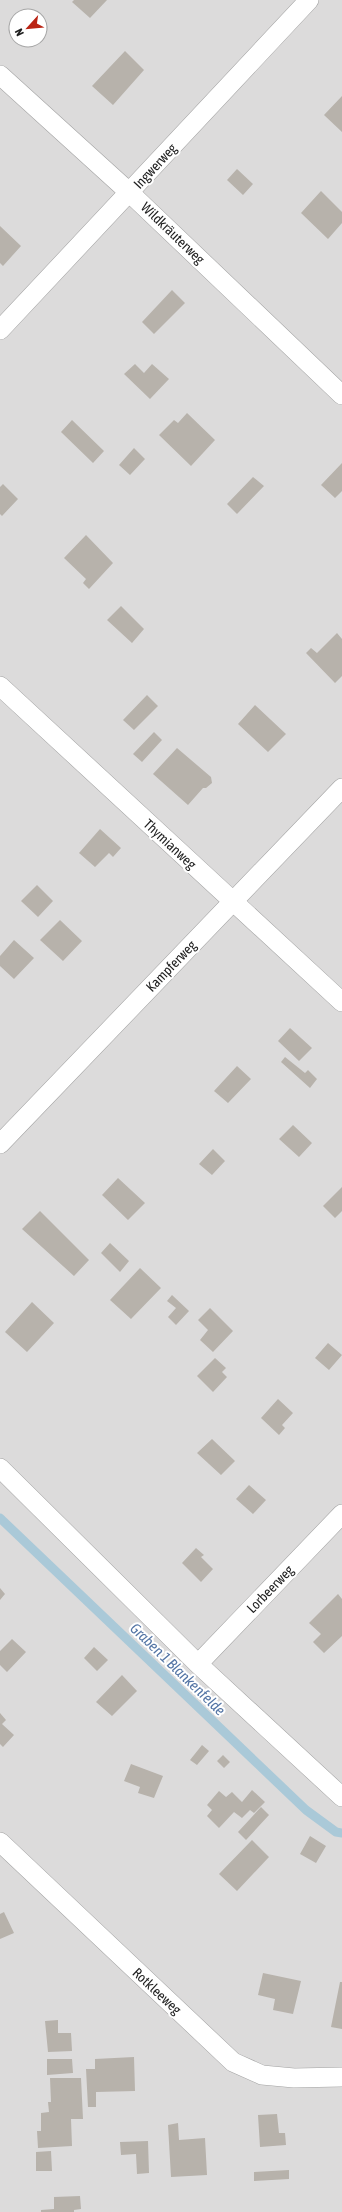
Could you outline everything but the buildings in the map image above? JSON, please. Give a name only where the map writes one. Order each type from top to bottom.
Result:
[{"type":"lane","name":"Ingwerweg","points":[[0,330],[130,193],[309,0]]},
{"type":"lane","name":"Wildkräuterweg","points":[[0,75],[130,193],[342,395]]},
{"type":"lane","name":"Thymianweg","points":[[0,686],[233,903],[342,1002]]},
{"type":"lane","name":"Kampferweg","points":[[0,1144],[342,788]]},
{"type":"lane","points":[[0,1468],[198,1664],[342,1797]]},
{"type":"lane","name":"Lorbeerweg","points":[[198,1664],[342,1514]]},
{"type":"lane","name":"Rotkleeweg","points":[[0,1842],[233,2062],[262,2075],[294,2078],[342,2077]]},
{"type":"shaded area","points":[[0,0],[342,0],[342,2212],[0,2212]]},
{"type":"waterway","name":"Graben 1 Blankenfelde","points":[[0,1518],[306,1810],[336,1832],[342,1833]]}]
